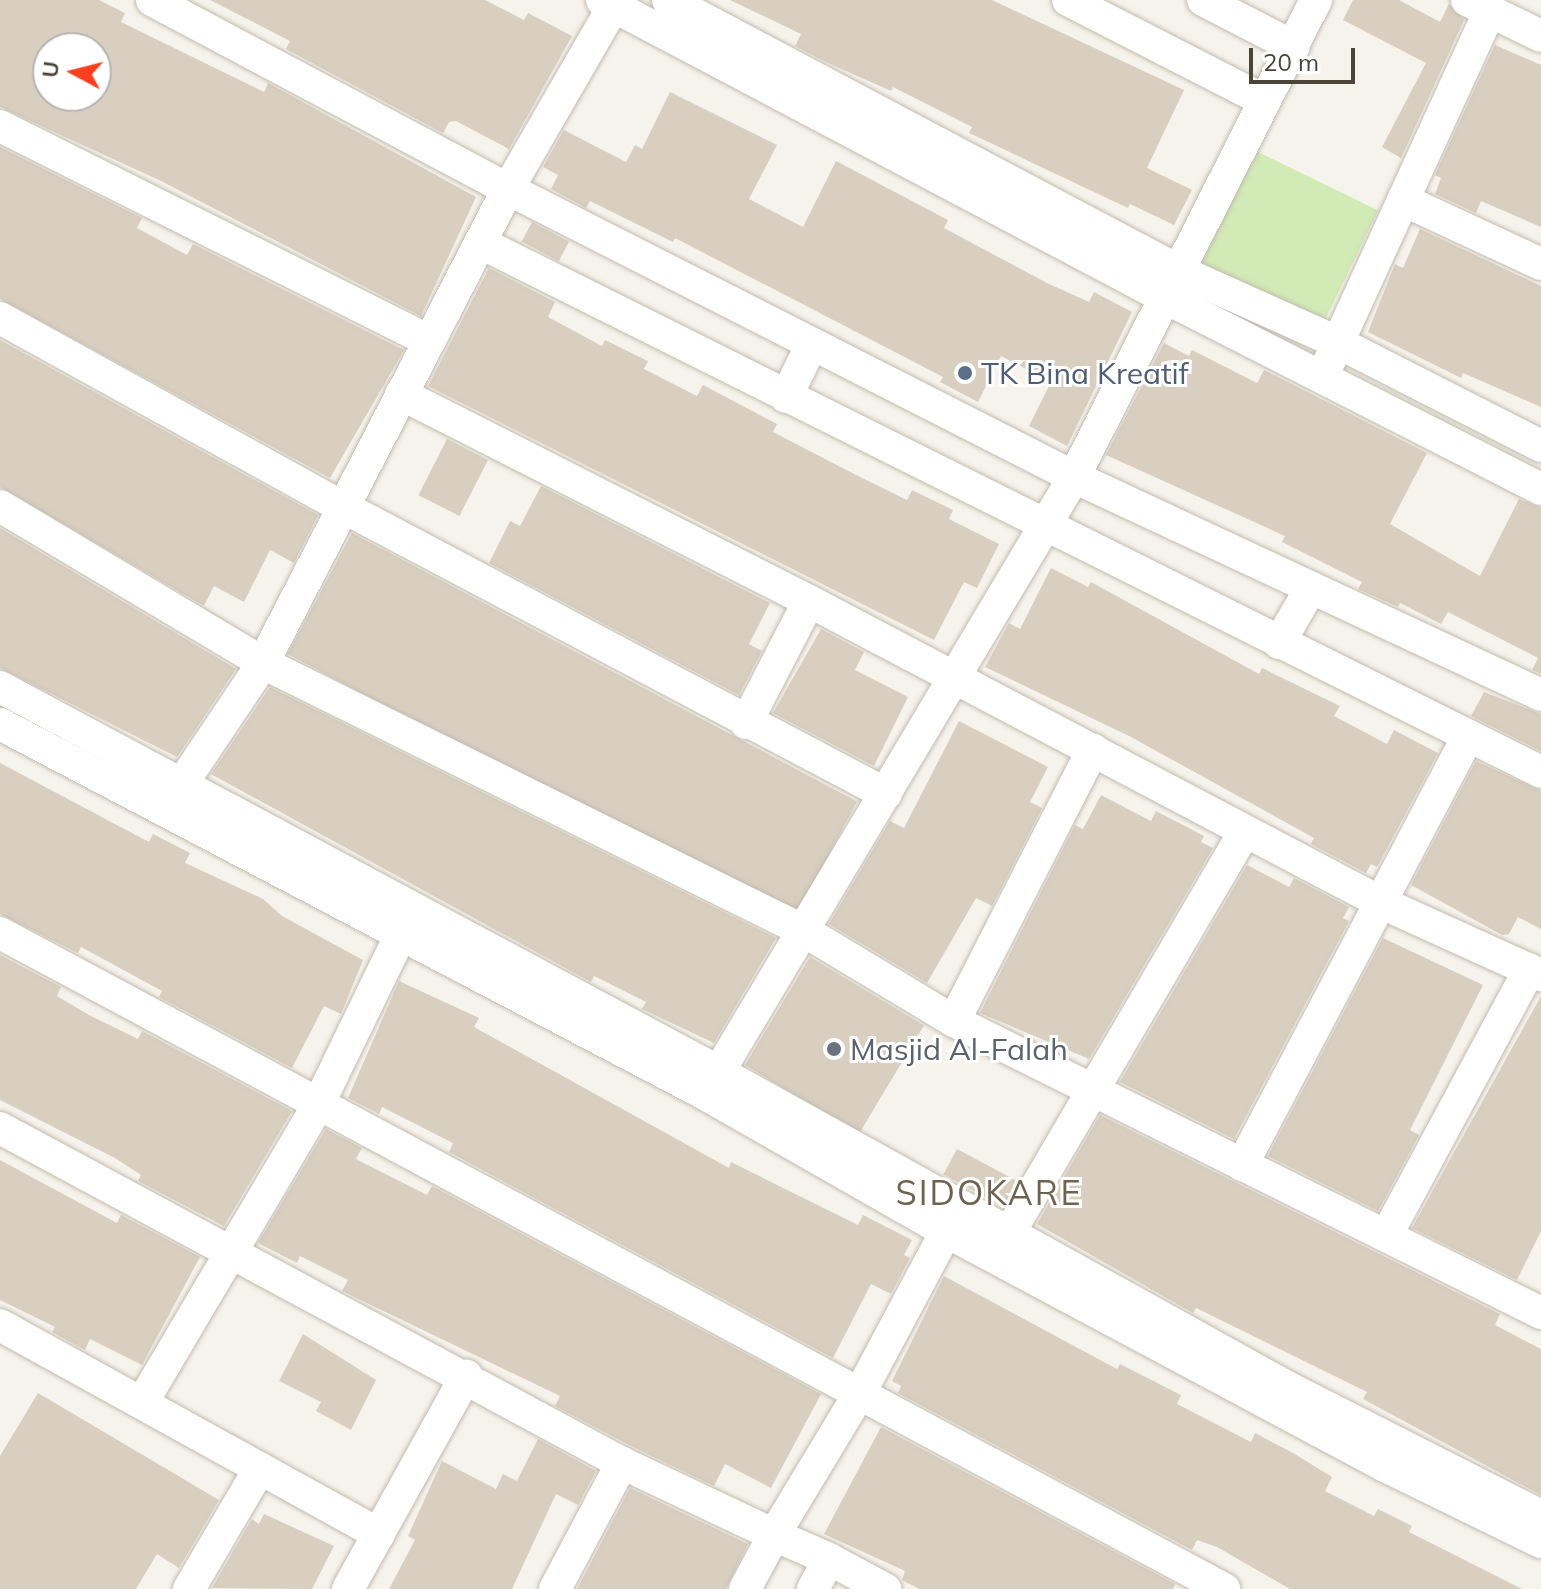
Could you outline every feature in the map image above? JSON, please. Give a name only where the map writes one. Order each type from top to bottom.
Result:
[{"type":"street","points":[[152,0],[508,189],[1074,477],[1541,695]]},
{"type":"street","points":[[668,0],[920,149],[1174,285],[1323,377],[1541,489]]},
{"type":"street","points":[[1068,0],[1265,101]]},
{"type":"street","points":[[1203,0],[1294,47]]},
{"type":"street","points":[[712,1083],[956,683],[1043,526],[1074,477],[1316,0]]},
{"type":"street","points":[[173,797],[263,663],[401,394],[483,244],[508,189],[611,2],[920,149]]},
{"type":"street","points":[[1323,377],[1403,200],[1478,6],[1541,36]]},
{"type":"street","points":[[0,126],[429,341]]},
{"type":"street","points":[[1403,200],[1541,264]]},
{"type":"street","points":[[483,244],[1541,772]]},
{"type":"street","points":[[1174,285],[1337,342],[1541,446]]},
{"type":"street","points":[[0,318],[343,507],[746,723],[886,794]]},
{"type":"street","points":[[786,397],[812,344]]},
{"type":"street","points":[[401,394],[809,601],[956,683],[1093,749],[1382,903],[1536,972],[1386,1236]]},
{"type":"street","points":[[0,506],[263,663],[804,931],[954,1021],[1386,1236],[1538,1306]]},
{"type":"street","points":[[1279,643],[1311,588]]},
{"type":"street","points":[[746,723],[809,601]]},
{"type":"street","points":[[0,687],[173,797],[406,925],[712,1083],[952,1218],[1308,1410],[1541,1542]]},
{"type":"street","points":[[0,724],[173,797]]},
{"type":"street","points":[[1242,1165],[1468,736]]},
{"type":"street","points":[[954,1021],[1093,749]]},
{"type":"street","points":[[1002,1244],[1095,1091],[1244,832]]},
{"type":"street","points":[[142,1403],[318,1105],[406,925]]},
{"type":"street","points":[[0,933],[318,1105],[861,1391],[1224,1589]]},
{"type":"street","points":[[0,1128],[232,1249],[622,1463],[829,1559],[885,1589]]},
{"type":"street","points":[[745,1589],[861,1391],[952,1218]]},
{"type":"street","points":[[0,1325],[379,1534]]},
{"type":"street","points":[[348,1589],[466,1376]]},
{"type":"street","points":[[1308,1410],[1541,1516]]},
{"type":"street","points":[[555,1589],[622,1463]]},
{"type":"street","points":[[189,1589],[260,1468]]},
{"type":"street","points":[[813,1589],[829,1559]]},
{"type":"green space","points":[[1256,151],[1378,211],[1319,332],[1197,272]]},
{"type":"building","points":[[0,0],[99,0],[125,13],[121,22],[264,92],[268,83],[476,197],[421,316],[161,181],[0,107]]},
{"type":"building","points":[[210,0],[485,0],[524,20],[528,13],[572,36],[509,149],[456,121],[449,122],[443,133],[286,49],[290,41]]},
{"type":"building","points":[[730,0],[992,0],[1184,90],[1147,168],[1192,190],[1174,225],[1130,204],[1128,208],[969,133],[972,127],[893,87],[891,91],[795,46],[801,34]]},
{"type":"building","points":[[1353,0],[1399,0],[1440,22],[1449,4],[1464,20],[1401,158],[1382,147],[1426,63],[1343,20]]},
{"type":"building","points":[[1495,45],[1541,65],[1541,227],[1481,201],[1476,213],[1435,194],[1441,178],[1435,175]]},
{"type":"building","points":[[670,92],[777,145],[749,199],[803,227],[836,161],[948,220],[944,228],[1047,283],[1089,302],[1094,292],[1132,312],[1067,446],[1029,426],[1051,382],[1001,356],[978,402],[940,382],[943,377],[675,238],[673,242],[590,201],[586,208],[551,189],[558,175],[543,167],[564,130],[626,162],[635,145],[642,149]]},
{"type":"building","points":[[0,147],[142,218],[137,228],[187,255],[193,244],[404,350],[330,478],[0,299]]},
{"type":"building","points":[[532,222],[569,242],[559,261],[522,241]]},
{"type":"building","points":[[1420,229],[1541,286],[1541,407],[1463,373],[1461,378],[1368,332],[1395,264],[1403,268]]},
{"type":"building","points":[[489,268],[555,302],[548,317],[602,346],[605,340],[648,361],[644,369],[697,396],[703,385],[777,424],[773,432],[907,500],[912,490],[953,510],[949,519],[999,544],[977,588],[964,582],[934,640],[428,386]]},
{"type":"building","points":[[0,340],[318,515],[294,563],[270,550],[244,602],[214,586],[204,606],[0,487]]},
{"type":"building","points":[[1164,343],[1189,356],[1192,350],[1257,383],[1264,370],[1427,453],[1390,524],[1480,576],[1519,499],[1541,508],[1541,674],[1532,670],[1538,658],[1448,612],[1441,624],[1400,603],[1398,607],[1358,589],[1362,582],[1282,542],[1285,536],[1106,455]]},
{"type":"building","points":[[447,439],[488,460],[459,516],[418,495]]},
{"type":"building","points":[[541,486],[770,603],[749,644],[762,651],[739,695],[489,563],[510,521],[520,526]]},
{"type":"building","points":[[0,528],[236,669],[177,757],[0,668]]},
{"type":"building","points":[[352,533],[857,802],[793,923],[288,654]]},
{"type":"building","points":[[1051,568],[1088,587],[1091,582],[1259,674],[1262,668],[1340,706],[1334,716],[1387,744],[1394,730],[1438,753],[1377,867],[1371,864],[1366,873],[1311,844],[1314,838],[1131,737],[985,667],[1009,623],[1020,629]]},
{"type":"building","points":[[821,629],[864,652],[855,670],[908,697],[874,766],[773,713]]},
{"type":"building","points":[[270,687],[776,938],[714,1043],[642,1009],[646,1002],[594,976],[591,982],[211,774]]},
{"type":"building","points":[[1484,692],[1541,714],[1541,751],[1471,716]]},
{"type":"building","points":[[959,721],[1048,767],[1030,802],[1042,808],[992,906],[976,898],[927,983],[829,924],[890,821],[904,828]]},
{"type":"building","points":[[1476,761],[1541,791],[1541,929],[1518,917],[1509,934],[1502,935],[1411,885]]},
{"type":"building","points":[[0,763],[149,842],[153,834],[190,853],[185,863],[263,899],[282,916],[363,960],[341,1014],[324,1006],[292,1068],[159,997],[162,991],[81,947],[78,953],[0,914]]},
{"type":"building","points":[[1101,795],[1151,821],[1156,811],[1204,836],[1201,842],[1213,848],[1089,1059],[980,1013],[1075,825],[1083,829]]},
{"type":"building","points":[[1247,865],[1289,887],[1294,878],[1349,907],[1343,918],[1349,921],[1234,1139],[1120,1082]]},
{"type":"building","points":[[1383,938],[1483,985],[1410,1130],[1419,1135],[1378,1211],[1268,1156]]},
{"type":"building","points":[[0,955],[61,987],[57,996],[89,1015],[138,1039],[142,1031],[292,1111],[224,1226],[138,1181],[141,1175],[115,1158],[0,1100]]},
{"type":"building","name":"Masjid Al-Falah","points":[[810,957],[924,1026],[859,1134],[745,1065]]},
{"type":"building","points":[[399,981],[479,1018],[474,1027],[729,1168],[731,1162],[858,1225],[863,1215],[912,1240],[904,1255],[910,1258],[891,1294],[871,1284],[833,1358],[449,1152],[453,1143],[382,1107],[379,1114],[348,1098]]},
{"type":"building","points":[[1541,996],[1541,1231],[1517,1280],[1412,1228]]},
{"type":"building","points":[[1100,1115],[1500,1314],[1495,1325],[1541,1349],[1541,1495],[1363,1399],[1367,1392],[1196,1308],[1193,1313],[1037,1224]]},
{"type":"building","points":[[326,1129],[362,1148],[356,1159],[427,1195],[432,1186],[821,1394],[771,1488],[725,1464],[714,1486],[555,1406],[560,1396],[342,1291],[348,1280],[300,1256],[297,1263],[258,1243]]},
{"type":"building","points":[[957,1149],[1018,1181],[1004,1207],[943,1175]]},
{"type":"building","points":[[0,1160],[117,1223],[121,1215],[200,1257],[142,1365],[90,1339],[85,1350],[52,1332],[55,1327],[0,1300]]},
{"type":"building","points":[[944,1276],[1117,1369],[1120,1364],[1181,1395],[1177,1404],[1251,1442],[1255,1433],[1293,1453],[1332,1477],[1325,1491],[1374,1516],[1378,1509],[1412,1526],[1409,1532],[1522,1589],[1290,1589],[1217,1547],[1197,1540],[1192,1550],[898,1393],[901,1386],[892,1381]]},
{"type":"building","points":[[303,1334],[376,1380],[351,1430],[316,1411],[321,1402],[279,1381]]},
{"type":"building","points":[[38,1393],[219,1500],[179,1568],[157,1554],[136,1589],[0,1589],[0,1456]]},
{"type":"building","points":[[881,1427],[1175,1584],[1173,1589],[919,1589],[902,1580],[905,1571],[824,1534]]},
{"type":"building","points":[[538,1439],[596,1471],[578,1505],[556,1494],[512,1589],[389,1589],[415,1540],[408,1536],[442,1461],[496,1489],[503,1474],[517,1481]]},
{"type":"building","points":[[630,1488],[748,1544],[726,1589],[577,1589]]},
{"type":"building","points":[[264,1514],[334,1546],[312,1589],[212,1588],[252,1519],[259,1524]]},
{"type":"place","name":"TK Bina Kreatif","points":[[965,373]]},
{"type":"place","name":"Masjid Al-Falah","points":[[834,1049]]},
{"type":"district","name":"SIDOKARE","points":[[989,1193]]}]
